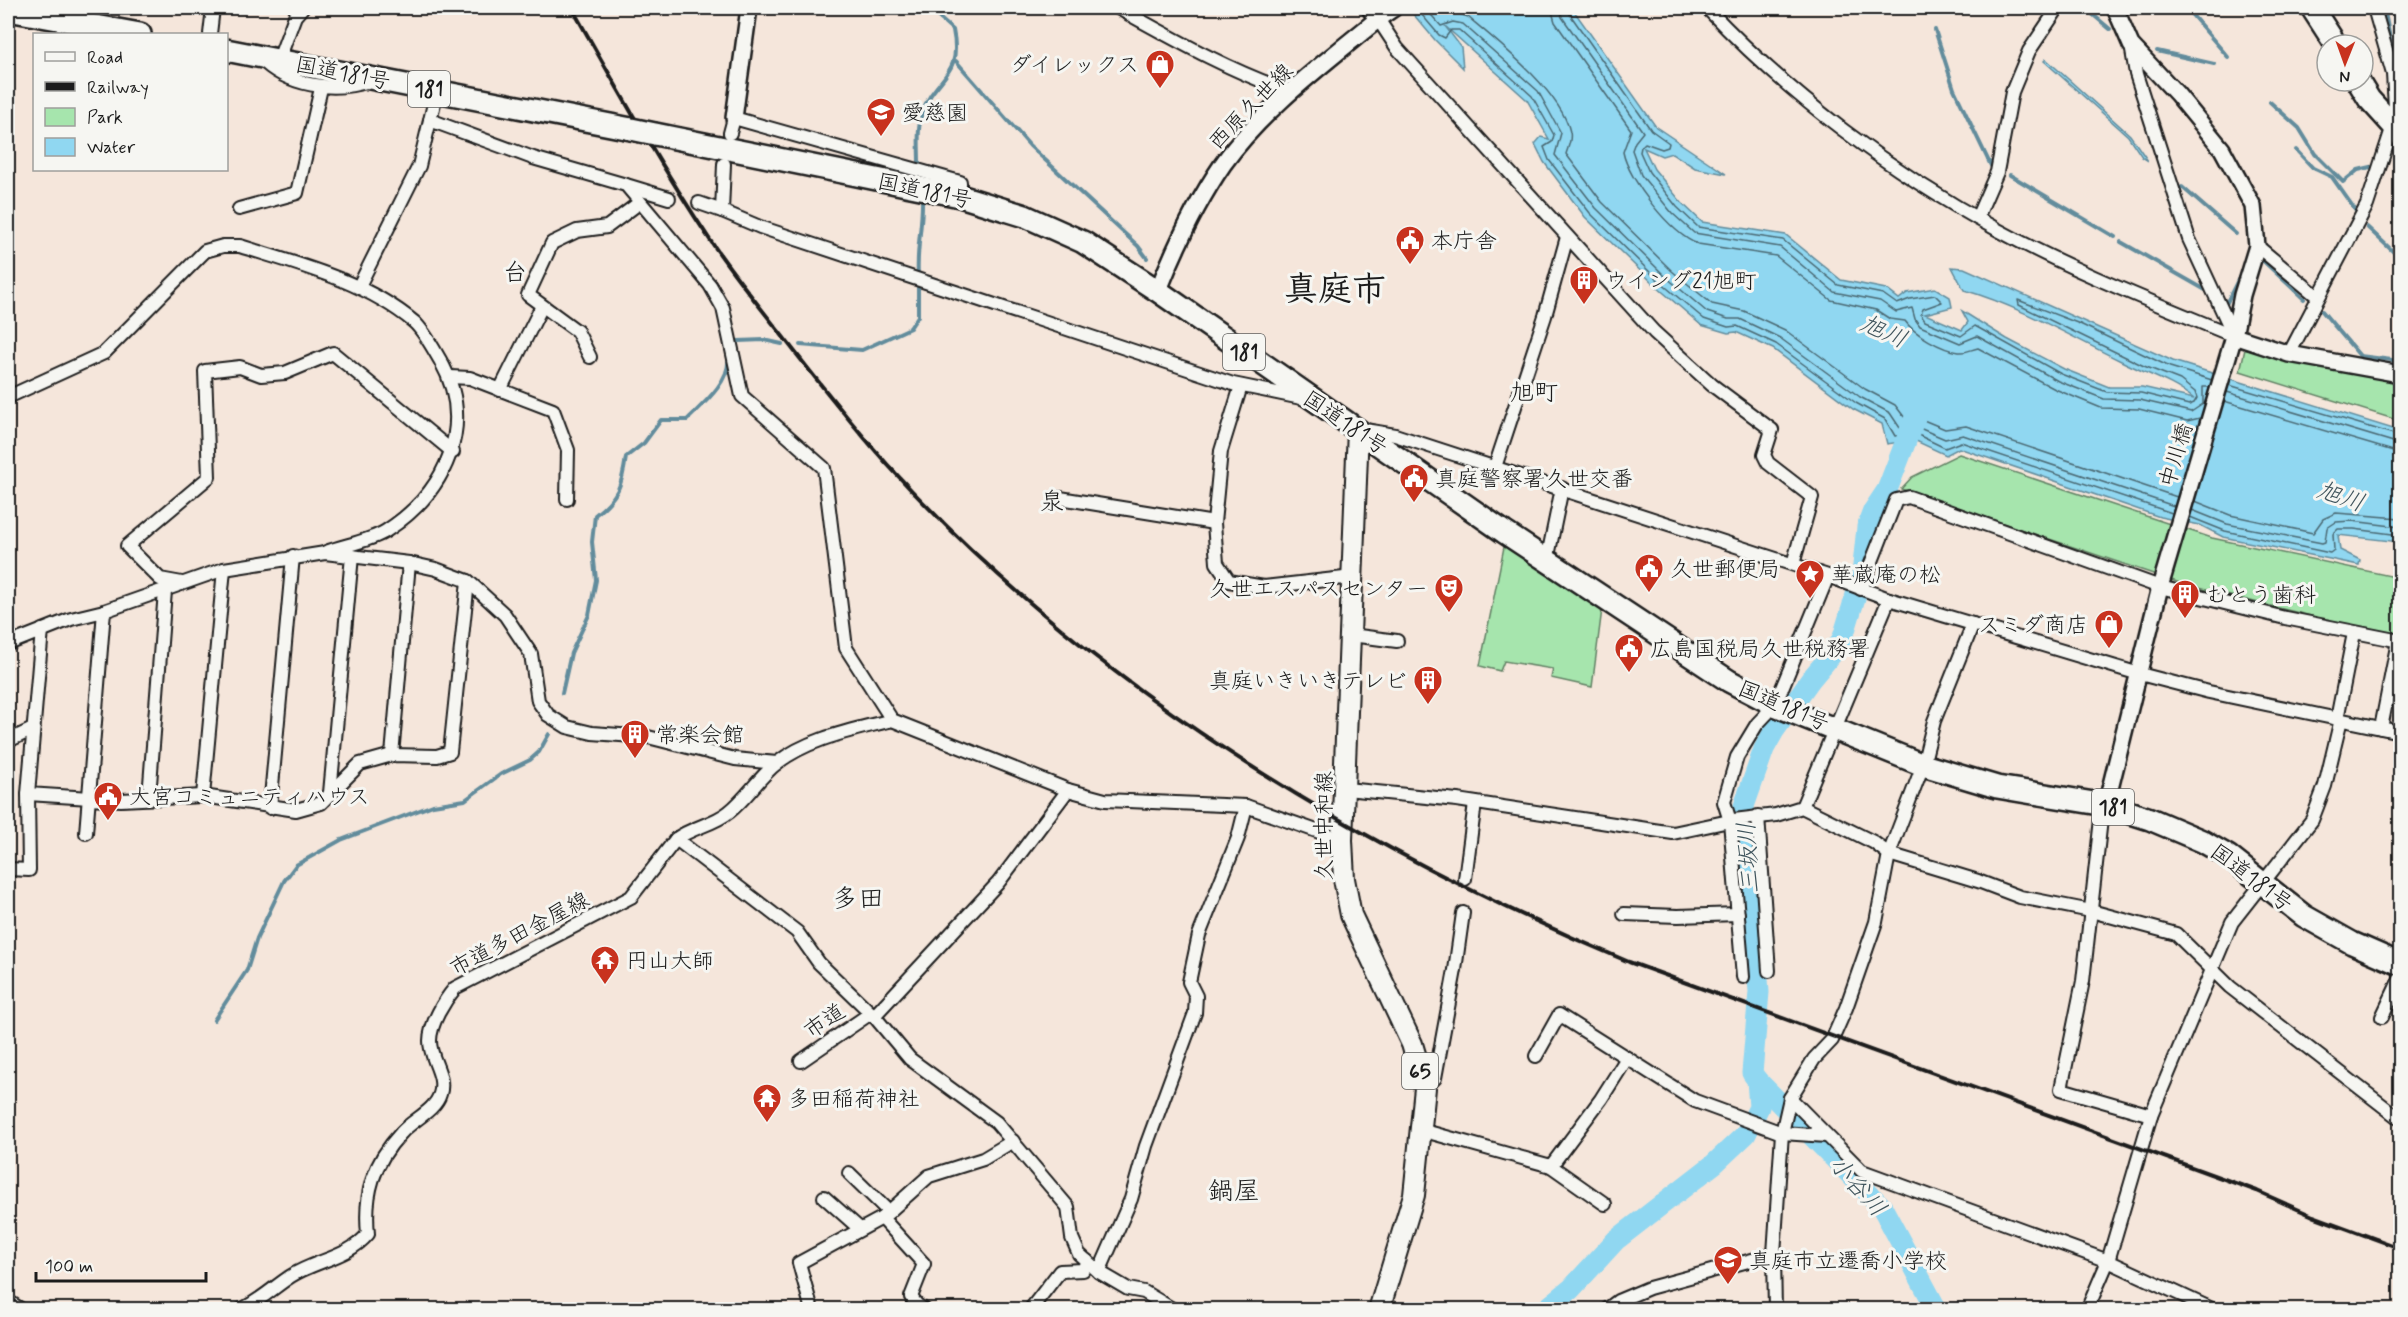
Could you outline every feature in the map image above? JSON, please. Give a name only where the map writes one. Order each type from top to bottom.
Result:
[{"type":"highway","points":[[2312,8],[2328,33]]},
{"type":"highway","points":[[8,10],[134,33]]},
{"type":"highway","name":"国道181号","points":[[228,50],[960,196],[1052,226],[1083,242],[1158,291],[1358,429],[1390,442],[1547,561],[1729,681],[1775,705],[1798,712],[1923,765],[1997,787],[2106,805],[2150,819],[2202,840],[2228,856],[2304,916],[2352,943],[2400,964]]},
{"type":"highway","points":[[2365,93],[2397,130]]},
{"type":"main road","name":"西原久世線","points":[[1158,291],[1190,221],[1224,163],[1253,129],[1374,13]]},
{"type":"main road","name":"久世中和線","points":[[1358,429],[1346,789],[1342,840],[1344,879],[1351,915],[1412,1044],[1425,1088],[1414,1195],[1379,1310]]},
{"type":"street","points":[[210,33],[213,8]]},
{"type":"street","points":[[279,59],[295,16],[302,8]]},
{"type":"street","points":[[730,133],[749,8]]},
{"type":"street","points":[[1118,8],[1265,83],[1292,92]]},
{"type":"street","points":[[1394,8],[1374,13],[1397,48],[1653,332],[1712,386],[1772,430],[1764,455],[1768,463],[1812,497],[1793,564]]},
{"type":"street","points":[[1707,8],[1823,116],[1894,166],[1977,218],[2069,265],[2234,336],[2289,354],[2400,374]]},
{"type":"street","points":[[1714,8],[1720,21]]},
{"type":"street","points":[[1977,218],[1997,172],[2012,92],[2029,51],[2058,8]]},
{"type":"street","points":[[2115,8],[2131,45],[2136,74],[2189,239],[2234,336]]},
{"type":"street","points":[[2289,354],[2367,206],[2397,130],[2392,74],[2374,8]]},
{"type":"street","points":[[2131,45],[2177,94],[2222,148],[2253,206],[2257,246],[2318,297]]},
{"type":"street","points":[[257,55],[271,69],[321,88],[349,88],[375,78]]},
{"type":"street","points":[[238,209],[297,193],[321,88]]},
{"type":"street","points":[[359,286],[419,166],[437,91]]},
{"type":"street","points":[[734,117],[960,182],[960,196]]},
{"type":"street","points":[[430,120],[533,158],[669,198]]},
{"type":"street","points":[[722,210],[724,164]]},
{"type":"street","points":[[626,185],[710,285],[723,308],[742,396],[824,468],[846,648],[892,720],[1068,790],[1105,800],[1246,806],[1342,840]]},
{"type":"street","points":[[590,357],[577,331],[528,295],[552,243],[577,231],[607,227],[639,203]]},
{"type":"street","points":[[699,203],[722,210],[760,228],[1241,386],[1316,401]]},
{"type":"street","points":[[1495,467],[1542,325],[1567,237]]},
{"type":"street","points":[[8,397],[104,353],[205,251],[223,246],[240,246],[359,286],[415,323],[450,377],[456,409],[453,452],[444,471],[415,508],[384,532],[325,553]]},
{"type":"street","name":"中川橋","points":[[2106,805],[2136,673],[2234,336],[2242,295],[2257,246]]},
{"type":"street","points":[[500,390],[542,306]]},
{"type":"street","points":[[182,583],[160,579],[127,546],[209,477],[205,371],[240,367],[261,375],[285,373],[333,353],[453,452]]},
{"type":"street","points":[[450,377],[470,378],[553,410],[568,450],[567,499]]},
{"type":"street","points":[[1241,386],[1221,451],[1214,523],[1217,563],[1229,580],[1264,587],[1353,577]]},
{"type":"street","points":[[1390,442],[1495,467],[1793,564],[1890,599],[2136,673],[2209,692],[2400,732]]},
{"type":"street","points":[[1547,561],[1562,488]]},
{"type":"street","points":[[1861,589],[1896,500],[1909,497],[2160,587],[2354,633],[2399,641],[2381,728]]},
{"type":"street","points":[[1060,498],[1214,523]]},
{"type":"street","points":[[8,644],[71,619],[104,611],[224,569],[293,556],[325,553],[409,563],[436,568],[468,580],[505,615],[531,654],[538,701],[548,715],[567,727],[592,733],[648,737],[735,759],[777,763]]},
{"type":"street","points":[[270,808],[293,556]]},
{"type":"street","points":[[330,795],[352,556]]},
{"type":"street","points":[[392,755],[409,563]]},
{"type":"street","points":[[203,795],[224,569]]},
{"type":"street","points":[[1743,977],[1732,820],[1724,802],[1737,757],[1757,724],[1775,705],[1828,576]]},
{"type":"street","points":[[28,794],[121,800],[203,795],[270,808],[296,810],[311,808],[330,795],[341,780],[360,764],[392,755],[437,756],[450,752],[468,580]]},
{"type":"street","points":[[149,797],[165,591]]},
{"type":"street","points":[[1802,807],[1890,599]]},
{"type":"street","points":[[86,833],[104,611]]},
{"type":"street","points":[[1775,1310],[1774,1254],[1782,1133],[1790,1098],[1814,1059],[1832,1040],[1846,1008],[1876,922],[1889,854],[1923,765],[1934,721],[1973,624]]},
{"type":"street","points":[[8,869],[29,870],[28,794],[42,630]]},
{"type":"street","points":[[2087,1310],[2108,1261],[2151,1115],[2232,922],[2261,882],[2312,820],[2325,786],[2354,633]]},
{"type":"street","points":[[1351,635],[1396,641]]},
{"type":"street","points":[[892,720],[821,740],[777,763],[729,812],[709,825],[684,833],[676,839],[797,932],[819,963],[873,1015],[910,1059],[996,1122],[1068,1207],[1072,1238],[1079,1254],[1099,1272],[1128,1289],[1144,1292],[1174,1310]]},
{"type":"street","points":[[8,741],[33,729]]},
{"type":"street","points":[[1346,789],[1475,803],[1673,833],[1732,820],[1776,815],[1802,807],[1873,842],[1889,854],[1978,881],[2020,897],[2091,911],[2176,934],[2212,971],[2260,1012],[2400,1119]]},
{"type":"street","name":"市道","points":[[801,1061],[873,1015],[998,883],[1068,790]]},
{"type":"street","points":[[1465,879],[1475,803]]},
{"type":"street","points":[[2106,805],[2101,819],[2082,989],[2061,1089],[2151,1115]]},
{"type":"street","points":[[1099,1272],[1131,1198],[1146,1146],[1195,1013],[1196,996],[1189,982],[1199,935],[1238,838],[1246,806]]},
{"type":"street","points":[[1758,816],[1769,971]]},
{"type":"street","name":"市道多田金屋線","points":[[240,1310],[250,1306],[293,1275],[357,1246],[368,1234],[366,1212],[370,1180],[401,1132],[439,1097],[442,1082],[429,1043],[432,1030],[446,999],[455,988],[631,897],[676,839]]},
{"type":"street","points":[[1425,1088],[1435,1078],[1463,913]]},
{"type":"street","points":[[1624,914],[1678,916],[1738,914]]},
{"type":"street","points":[[2382,1017],[2400,978]]},
{"type":"street","points":[[1536,1056],[1559,1015],[1695,1101],[1782,1133],[1827,1136]]},
{"type":"street","points":[[1551,1167],[1601,1099],[1627,1058]]},
{"type":"street","points":[[1790,1098],[1862,1171],[2108,1261],[2214,1310]]},
{"type":"street","points":[[1421,1131],[1551,1167],[1605,1204]]},
{"type":"street","points":[[812,1310],[799,1263],[886,1215],[929,1176],[982,1159],[1013,1141]]},
{"type":"street","points":[[849,1173],[886,1215],[924,1264],[911,1297],[925,1310]]},
{"type":"street","points":[[824,1197],[860,1229]]},
{"type":"street","points":[[1606,1310],[1618,1301],[1649,1288],[1774,1254]]},
{"type":"street","points":[[1030,1310],[1060,1271],[1083,1270],[1088,1261]]},
{"type":"street","points":[[8,1301],[22,1310]]},
{"type":"green space","points":[[2245,349],[2286,361],[2400,382],[2400,421],[2240,371]]},
{"type":"green space","points":[[1959,454],[2212,538],[2400,578],[2400,638],[2186,585],[1901,489],[1912,477]]},
{"type":"green space","points":[[1505,542],[1602,609],[1592,687],[1551,678],[1553,669],[1504,661],[1500,671],[1480,666]]},
{"type":"water","name":"旭川","points":[[1408,8],[1572,8],[1656,127],[1726,174],[1695,168],[1672,153],[1662,156],[1644,148],[1654,169],[1682,203],[1702,222],[1786,235],[1841,280],[1886,289],[1899,299],[1907,293],[1935,288],[1950,297],[1952,307],[1925,314],[1962,330],[1968,322],[1962,311],[2007,339],[2064,369],[2109,387],[2142,387],[2194,399],[2168,382],[2130,366],[2044,322],[2005,304],[1964,290],[1952,267],[1964,268],[2173,361],[2400,431],[2400,542],[2338,535],[2340,550],[2360,560],[2359,565],[2223,537],[2200,525],[2160,517],[1959,448],[1946,455],[1914,440],[1887,444],[1882,424],[1853,409],[1773,349],[1736,332],[1728,333],[1701,325],[1657,287],[1585,217],[1544,162],[1535,144],[1541,137],[1549,139],[1527,100],[1445,26],[1461,47],[1463,68]]},
{"type":"water","points":[[2046,59],[2130,135],[2148,161],[2142,157],[2128,136],[2044,61]]},
{"type":"waterway","points":[[919,164],[920,119],[927,100],[951,67],[955,46],[953,30],[928,8]]},
{"type":"waterway","points":[[2085,8],[2110,29]]},
{"type":"waterway","points":[[2186,8],[2228,57]]},
{"type":"waterway","points":[[2384,8],[2393,54]]},
{"type":"waterway","points":[[1935,30],[1954,89],[1991,166]]},
{"type":"waterway","points":[[2157,51],[2214,64]]},
{"type":"waterway","points":[[956,61],[1030,146],[1138,246],[1147,258]]},
{"type":"waterway","points":[[2270,102],[2299,128],[2315,154],[2343,182],[2358,170],[2371,167]]},
{"type":"waterway","points":[[2296,150],[2313,168],[2332,177],[2358,214]]},
{"type":"waterway","points":[[2010,175],[2115,237]]},
{"type":"waterway","points":[[2182,187],[2236,234]]},
{"type":"waterway","points":[[918,275],[922,198]]},
{"type":"waterway","points":[[2367,227],[2400,258]]},
{"type":"waterway","points":[[2121,242],[2209,292]]},
{"type":"waterway","points":[[2258,256],[2304,299]]},
{"type":"waterway","points":[[2226,304],[2240,276]]},
{"type":"waterway","points":[[800,345],[862,350],[910,328],[918,316],[918,282]]},
{"type":"waterway","points":[[2322,311],[2360,356],[2400,361]]},
{"type":"waterway","points":[[738,341],[764,340],[782,344]]},
{"type":"waterway","points":[[562,693],[571,653],[589,615],[596,580],[592,542],[595,515],[618,490],[626,457],[644,443],[661,420],[687,420],[720,384],[728,367],[728,358]]},
{"type":"waterway","name":"三坂川","points":[[1545,1310],[1571,1289],[1616,1240],[1714,1164],[1746,1134],[1759,1107],[1757,1080],[1752,1073],[1759,992],[1744,806],[1764,749],[1774,731],[1843,637],[1862,575],[1867,527],[1873,511],[1887,490],[1916,415]]},
{"type":"waterway","points":[[214,1020],[247,970],[257,938],[284,881],[296,865],[341,840],[433,805],[465,800],[501,774],[530,760],[539,752],[549,734]]},
{"type":"waterway","name":"小谷川","points":[[1757,1080],[1882,1207],[1937,1310]]},
{"type":"railway","points":[[572,8],[656,154],[718,252],[820,383],[887,464],[965,544],[1049,619],[1138,689],[1231,753],[1327,813],[1426,867],[1527,917],[1629,962],[2257,1191],[2313,1216],[2400,1248]]},
{"type":"place","name":"ダイレックス","points":[[1160,90]]},
{"type":"place","name":"愛慈園","points":[[881,138]]},
{"type":"place","name":"本庁舎","points":[[1410,266]]},
{"type":"place","name":"ウイング21旭町","points":[[1584,306]]},
{"type":"place","name":"真庭警察署久世交番","points":[[1414,504]]},
{"type":"place","name":"久世郵便局","points":[[1649,594]]},
{"type":"place","name":"華蔵庵の松","points":[[1810,600]]},
{"type":"place","name":"久世エスパスセンター","points":[[1449,614]]},
{"type":"place","name":"むとう歯科","points":[[2185,620]]},
{"type":"place","name":"スミダ商店","points":[[2109,650]]},
{"type":"place","name":"広島国税局久世税務署","points":[[1629,674]]},
{"type":"place","name":"真庭いきいきテレビ","points":[[1428,706]]},
{"type":"place","name":"常楽会館","points":[[635,760]]},
{"type":"place","name":"大宮コミュニティハウス","points":[[108,822]]},
{"type":"place","name":"円山大師","points":[[605,986]]},
{"type":"place","name":"多田稲荷神社","points":[[767,1124]]},
{"type":"place","name":"真庭市立遷喬小学校","points":[[1728,1286]]},
{"type":"district","name":"台","points":[[515,272]]},
{"type":"district","name":"真庭市","points":[[1335,288]]},
{"type":"district","name":"旭町","points":[[1534,392]]},
{"type":"district","name":"泉","points":[[1052,501]]},
{"type":"district","name":"多田","points":[[858,898]]},
{"type":"district","name":"鍋屋","points":[[1234,1190]]}]
